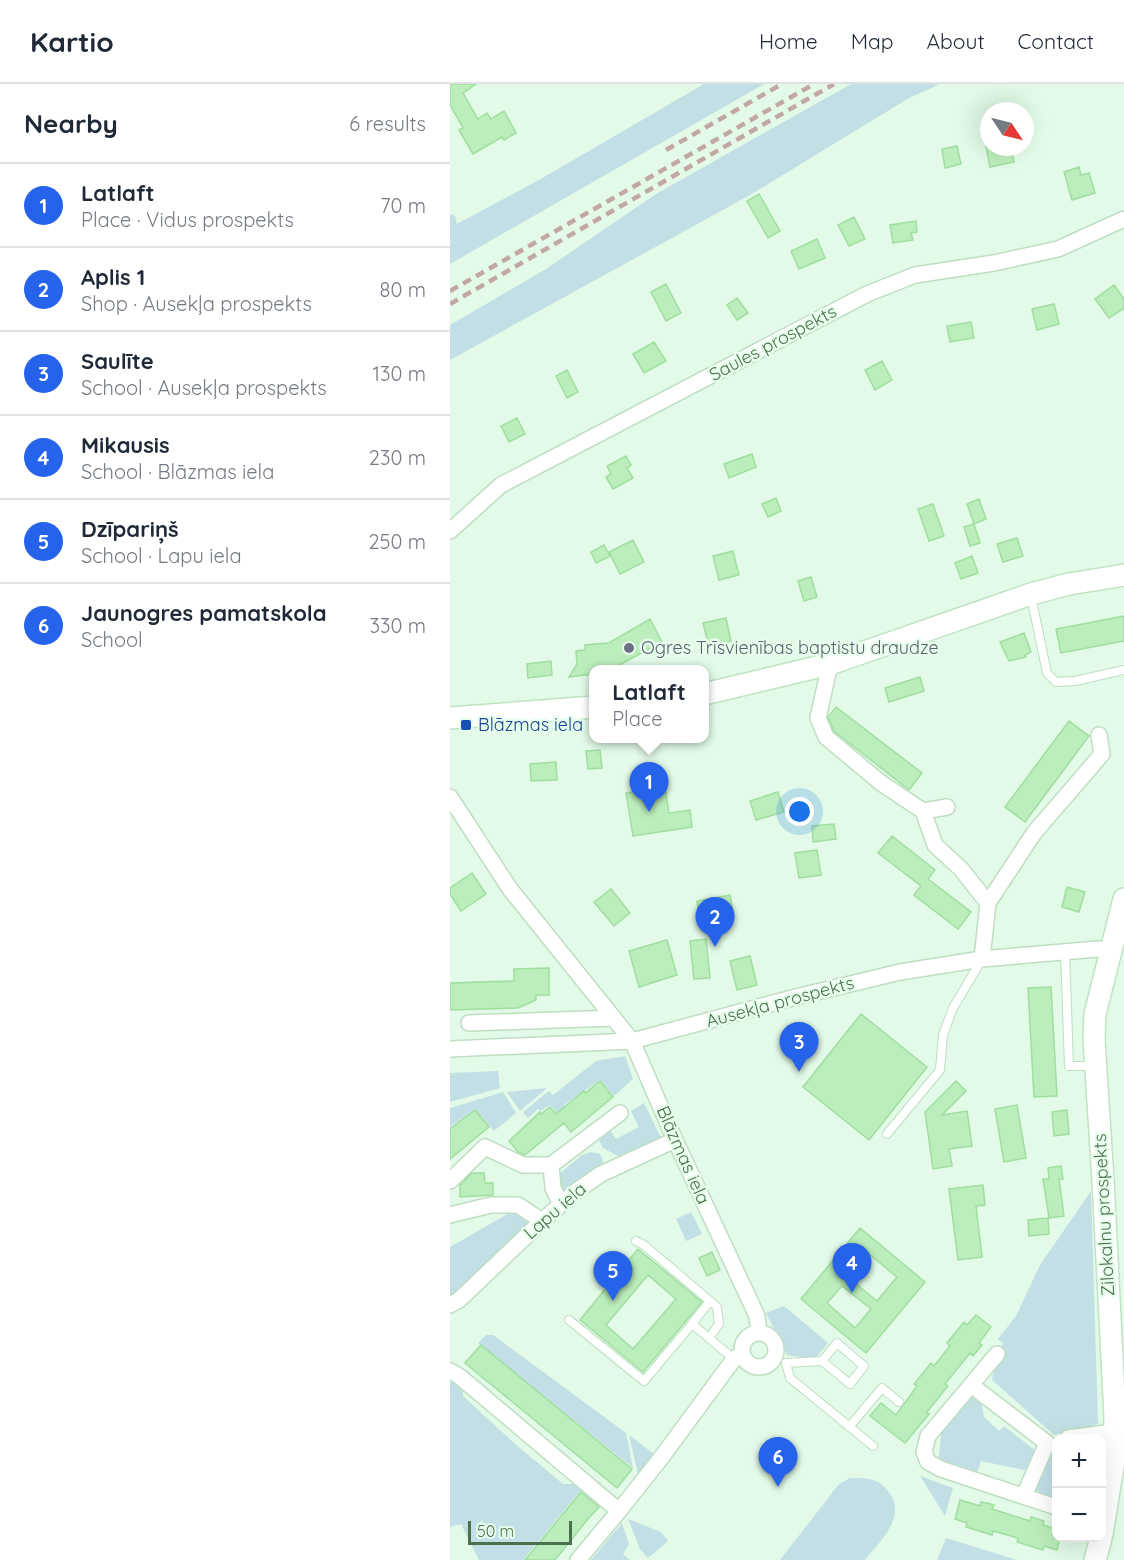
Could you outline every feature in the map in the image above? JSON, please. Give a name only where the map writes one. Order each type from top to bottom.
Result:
[{"type":"main road","points":[[709,693],[830,664],[1031,594],[1069,584],[1124,575]]},
{"type":"main road","points":[[450,718],[589,707]]},
{"type":"main road","name":"Zilokalnu prospekts","points":[[1106,1505],[1118,1422],[1094,1039],[1095,1014],[1110,950],[1120,929],[1124,899]]},
{"type":"main road","name":"Zilokalnu prospekts","points":[[1095,1560],[1099,1542]]},
{"type":"street","name":"Saules prospekts","points":[[450,531],[501,485],[867,294],[915,274],[979,265],[1058,249],[1124,219]]},
{"type":"street","points":[[830,664],[818,718],[826,737],[881,783],[923,811],[935,845],[961,869],[988,903]]},
{"type":"street","points":[[982,958],[988,903],[1034,833],[1102,754],[1099,735]]},
{"type":"street","name":"Blāzmas iela","points":[[450,797],[510,889],[632,1041],[675,1140],[757,1316],[759,1333]]},
{"type":"street","points":[[923,811],[947,807]]},
{"type":"street","name":"Ausekļa prospekts","points":[[450,1049],[632,1041],[900,972],[982,958],[1097,949],[1110,950]]},
{"type":"street","points":[[469,1023],[614,1018]]},
{"type":"street","points":[[450,1181],[485,1147],[523,1165],[551,1165],[620,1113]]},
{"type":"street","name":"Lapu iela","points":[[450,1305],[459,1300],[561,1204],[601,1174],[675,1140]]},
{"type":"street","points":[[551,1165],[553,1188],[561,1204]]},
{"type":"street","points":[[450,1215],[491,1205],[518,1205],[542,1221]]},
{"type":"street","points":[[578,1560],[661,1458],[738,1356],[746,1338],[759,1333],[768,1336],[780,1360],[756,1367],[738,1356]]},
{"type":"street","points":[[997,1354],[928,1437],[924,1452],[928,1462],[941,1469],[1052,1506]]},
{"type":"street","points":[[450,1371],[459,1376],[619,1511]]},
{"type":"street","points":[[971,1385],[1052,1442],[1024,1496]]},
{"type":"street","points":[[1080,1434],[1118,1422]]},
{"type":"lane","points":[[1031,594],[1047,673],[1056,682],[1075,681],[1124,670]]},
{"type":"lane","points":[[1065,951],[1069,1066],[1095,1066]]},
{"type":"lane","points":[[887,1134],[940,1070],[942,1035],[953,1008],[982,958]]},
{"type":"lane","points":[[636,1241],[644,1245],[717,1307],[719,1324],[709,1338]]},
{"type":"lane","points":[[569,1320],[644,1381],[710,1301]]},
{"type":"lane","points":[[692,1324],[738,1356]]},
{"type":"lane","points":[[780,1360],[822,1362],[850,1384],[864,1366],[837,1343],[822,1362]]},
{"type":"lane","points":[[780,1360],[790,1378],[873,1446]]},
{"type":"lane","points":[[849,1427],[882,1388],[899,1402]]},
{"type":"shaded area","points":[[704,84],[764,84],[450,264],[450,214],[455,216],[457,224],[539,180]]},
{"type":"shaded area","points":[[851,84],[940,84],[909,98],[750,195],[450,360],[450,325],[546,269],[656,194]]},
{"type":"shaded area","points":[[625,1056],[633,1079],[614,1096],[600,1080],[564,1105],[566,1108],[558,1114],[550,1105],[541,1111],[538,1109],[528,1118],[523,1112],[549,1091],[553,1095],[596,1061]]},
{"type":"shaded area","points":[[498,1071],[500,1088],[450,1102],[450,1073]]},
{"type":"shaded area","points":[[547,1088],[520,1111],[507,1092]]},
{"type":"shaded area","points":[[503,1092],[516,1113],[494,1131],[475,1109],[450,1127],[450,1108]]},
{"type":"shaded area","points":[[644,1103],[662,1140],[620,1157],[603,1148],[599,1141],[602,1134],[609,1129],[616,1139],[639,1127],[631,1111]]},
{"type":"shaded area","points":[[591,1152],[600,1154],[603,1160],[602,1166],[567,1191],[559,1188],[558,1175],[582,1155]]},
{"type":"shaded area","points":[[1091,1191],[1098,1424],[1058,1434],[1053,1434],[992,1380],[1003,1343],[998,1339],[1016,1316],[1040,1265]]},
{"type":"shaded area","points":[[516,1209],[537,1221],[450,1297],[450,1247]]},
{"type":"shaded area","points":[[691,1212],[702,1234],[686,1241],[676,1219]]},
{"type":"shaded area","points":[[784,1306],[828,1343],[815,1359],[787,1355],[766,1313]]},
{"type":"shaded area","points":[[486,1335],[493,1335],[626,1433],[633,1468],[478,1343]]},
{"type":"shaded area","points":[[450,1380],[463,1385],[463,1396],[514,1443],[563,1484],[574,1484],[581,1490],[523,1560],[479,1560],[461,1524],[450,1527]]},
{"type":"shaded area","points":[[974,1395],[981,1400],[984,1417],[999,1431],[1004,1426],[1036,1451],[1029,1471],[981,1461],[977,1472],[945,1463],[939,1457],[942,1427],[960,1402]]},
{"type":"shaded area","points":[[629,1435],[659,1458],[640,1483]]},
{"type":"shaded area","points":[[1052,1452],[1052,1499],[1036,1490],[1039,1474],[1049,1453]]},
{"type":"shaded area","points":[[920,1476],[953,1488],[945,1516]]},
{"type":"shaded area","points":[[850,1478],[866,1478],[880,1483],[893,1500],[895,1510],[894,1519],[885,1536],[865,1560],[780,1560],[839,1484]]},
{"type":"shaded area","points":[[628,1519],[661,1532],[668,1541],[648,1558],[640,1549]]},
{"type":"shaded area","points":[[622,1523],[629,1544],[623,1554],[630,1560],[591,1560]]},
{"type":"shaded area","points":[[946,1538],[1017,1560],[937,1560]]},
{"type":"building","points":[[450,84],[476,84],[463,93],[478,119],[487,113],[491,119],[504,111],[516,133],[504,140],[502,137],[473,154],[459,130],[463,128],[450,105]]},
{"type":"building","points":[[957,146],[961,164],[945,168],[942,149]]},
{"type":"building","points":[[988,156],[1013,156],[1014,162],[990,167]]},
{"type":"building","points":[[1079,167],[1081,175],[1089,173],[1095,193],[1072,200],[1064,172]]},
{"type":"building","points":[[759,194],[780,231],[768,238],[747,201]]},
{"type":"building","points":[[854,217],[865,239],[849,246],[838,225]]},
{"type":"building","points":[[916,221],[917,232],[911,233],[913,240],[893,243],[890,225]]},
{"type":"building","points":[[817,239],[825,258],[799,269],[791,251]]},
{"type":"building","points":[[666,284],[681,313],[666,321],[651,292]]},
{"type":"building","points":[[1114,285],[1124,299],[1124,308],[1109,318],[1095,299]]},
{"type":"building","points":[[737,298],[748,313],[737,320],[727,305]]},
{"type":"building","points":[[1054,304],[1059,324],[1037,330],[1032,309]]},
{"type":"building","points":[[971,322],[974,338],[950,342],[947,326]]},
{"type":"building","points":[[654,342],[666,361],[644,373],[633,354]]},
{"type":"building","points":[[882,361],[892,380],[875,390],[865,370]]},
{"type":"building","points":[[567,370],[578,392],[567,398],[556,376]]},
{"type":"building","points":[[517,418],[525,434],[509,442],[501,426]]},
{"type":"building","points":[[752,454],[756,467],[729,478],[724,464]]},
{"type":"building","points":[[626,456],[631,465],[627,468],[633,478],[613,489],[606,477],[611,474],[607,466]]},
{"type":"building","points":[[776,498],[781,511],[768,517],[762,504]]},
{"type":"building","points":[[979,499],[986,519],[974,524],[967,504]]},
{"type":"building","points":[[933,504],[944,536],[929,541],[918,509]]},
{"type":"building","points":[[974,524],[980,543],[970,546],[964,527]]},
{"type":"building","points":[[1017,538],[1023,556],[1003,562],[997,544]]},
{"type":"building","points":[[633,540],[644,562],[620,574],[609,552]]},
{"type":"building","points":[[604,545],[610,556],[596,563],[591,552]]},
{"type":"building","points":[[733,551],[739,575],[719,580],[713,556]]},
{"type":"building","points":[[972,556],[978,573],[961,579],[955,563]]},
{"type":"building","points":[[811,577],[817,597],[804,601],[798,581]]},
{"type":"building","points":[[1124,616],[1124,641],[1061,653],[1056,629]]},
{"type":"building","points":[[726,618],[731,641],[709,647],[703,623]]},
{"type":"building","name":"Ogres Trīsvienības baptistu draudze","points":[[650,619],[662,642],[619,665],[589,665],[589,674],[569,677],[577,664],[576,651],[585,650],[585,645],[609,643]]},
{"type":"building","points":[[1024,633],[1031,652],[1025,655],[1026,657],[1009,661],[1000,642]]},
{"type":"building","points":[[551,661],[552,675],[528,678],[527,664]]},
{"type":"building","points":[[920,677],[924,691],[889,702],[885,688]]},
{"type":"building","points":[[836,707],[922,773],[909,790],[834,731],[828,717]]},
{"type":"building","points":[[1069,721],[1089,736],[1025,822],[1005,807]]},
{"type":"building","points":[[600,750],[602,768],[588,769],[586,751]]},
{"type":"building","points":[[556,762],[557,780],[531,781],[530,764]]},
{"type":"building","points":[[665,787],[669,813],[690,810],[692,827],[633,836],[626,793]]},
{"type":"building","points":[[778,792],[784,812],[756,820],[750,801]]},
{"type":"building","points":[[834,824],[836,839],[813,842],[812,826]]},
{"type":"building","points":[[892,836],[935,870],[928,879],[971,912],[958,929],[914,895],[921,886],[878,853]]},
{"type":"building","points":[[817,850],[821,875],[799,878],[795,853]]},
{"type":"building","points":[[472,873],[486,894],[461,911],[450,894],[450,888]]},
{"type":"building","points":[[1067,887],[1085,892],[1079,912],[1062,907]]},
{"type":"building","points":[[611,889],[630,913],[614,926],[594,902]]},
{"type":"building","points":[[730,895],[733,911],[700,917],[697,901]]},
{"type":"building","points":[[706,939],[710,978],[694,979],[690,941]]},
{"type":"building","points":[[667,940],[677,975],[639,987],[629,951]]},
{"type":"building","points":[[750,956],[757,985],[737,990],[730,961]]},
{"type":"building","points":[[549,968],[549,995],[536,995],[536,1000],[518,1008],[450,1010],[450,983],[514,981],[514,969]]},
{"type":"building","points":[[1051,987],[1057,1096],[1034,1097],[1028,988]]},
{"type":"building","points":[[861,1014],[927,1067],[869,1140],[803,1087]]},
{"type":"building","points":[[600,1081],[613,1097],[571,1132],[564,1123],[525,1155],[518,1152],[509,1141],[540,1112],[541,1114],[550,1107],[556,1114]]},
{"type":"building","points":[[956,1081],[966,1091],[942,1115],[967,1111],[972,1146],[949,1149],[952,1166],[933,1169],[925,1112]]},
{"type":"building","points":[[1017,1105],[1026,1158],[1004,1162],[995,1109]]},
{"type":"building","points":[[475,1110],[489,1127],[450,1159],[450,1129]]},
{"type":"building","points":[[1067,1110],[1069,1134],[1054,1136],[1052,1112]]},
{"type":"building","points":[[1061,1166],[1063,1179],[1059,1179],[1064,1216],[1049,1218],[1043,1179],[1049,1179],[1048,1168]]},
{"type":"building","points":[[472,1173],[484,1173],[485,1183],[493,1183],[493,1195],[460,1197],[460,1185]]},
{"type":"building","points":[[983,1185],[985,1205],[976,1206],[982,1257],[958,1260],[949,1189]]},
{"type":"building","points":[[1048,1218],[1049,1234],[1029,1236],[1028,1220]]},
{"type":"building","points":[[860,1228],[925,1282],[866,1353],[801,1299]],"holes":[[[869,1254],[897,1277],[877,1301],[849,1278]],[[842,1286],[871,1309],[855,1328],[827,1303]]]},
{"type":"building","points":[[638,1249],[702,1302],[643,1372],[580,1320]],"holes":[[[648,1275],[676,1299],[633,1349],[606,1325]]]},
{"type":"building","points":[[712,1252],[720,1270],[707,1276],[699,1258]]},
{"type":"building","points":[[976,1315],[991,1327],[979,1343],[982,1345],[973,1356],[970,1353],[945,1384],[948,1386],[905,1443],[870,1416],[881,1403],[896,1415],[917,1386],[914,1384],[931,1363],[934,1366],[950,1346],[947,1343],[964,1322],[967,1325]]},
{"type":"building","points":[[481,1345],[632,1469],[617,1488],[465,1363]]},
{"type":"building","points":[[581,1492],[599,1507],[555,1560],[525,1560]]},
{"type":"building","points":[[960,1500],[980,1506],[981,1502],[994,1505],[992,1509],[1030,1521],[1031,1517],[1044,1521],[1043,1525],[1052,1528],[1052,1542],[1059,1542],[1057,1550],[1044,1546],[1043,1550],[1017,1542],[1018,1538],[993,1531],[992,1535],[966,1527],[967,1523],[955,1519]]},
{"type":"railway","points":[[666,150],[782,84]]},
{"type":"railway","points":[[450,291],[814,84]]},
{"type":"railway","points":[[450,304],[834,84]]},
{"type":"place","name":"Ogres Trīsvienības baptistu draudze","points":[[629,648]]},
{"type":"place","name":"Blāzmas iela","points":[[466,725]]},
{"type":"place","name":"Latlaft","points":[[649,812]]},
{"type":"place","name":"Aplis 1","points":[[715,947]]},
{"type":"place","name":"Saulīte","points":[[799,1072]]},
{"type":"place","name":"Mikausis","points":[[852,1293]]},
{"type":"place","name":"Dzīpariņš","points":[[613,1301]]},
{"type":"place","name":"Jaunogres pamatskola","points":[[778,1487]]}]
